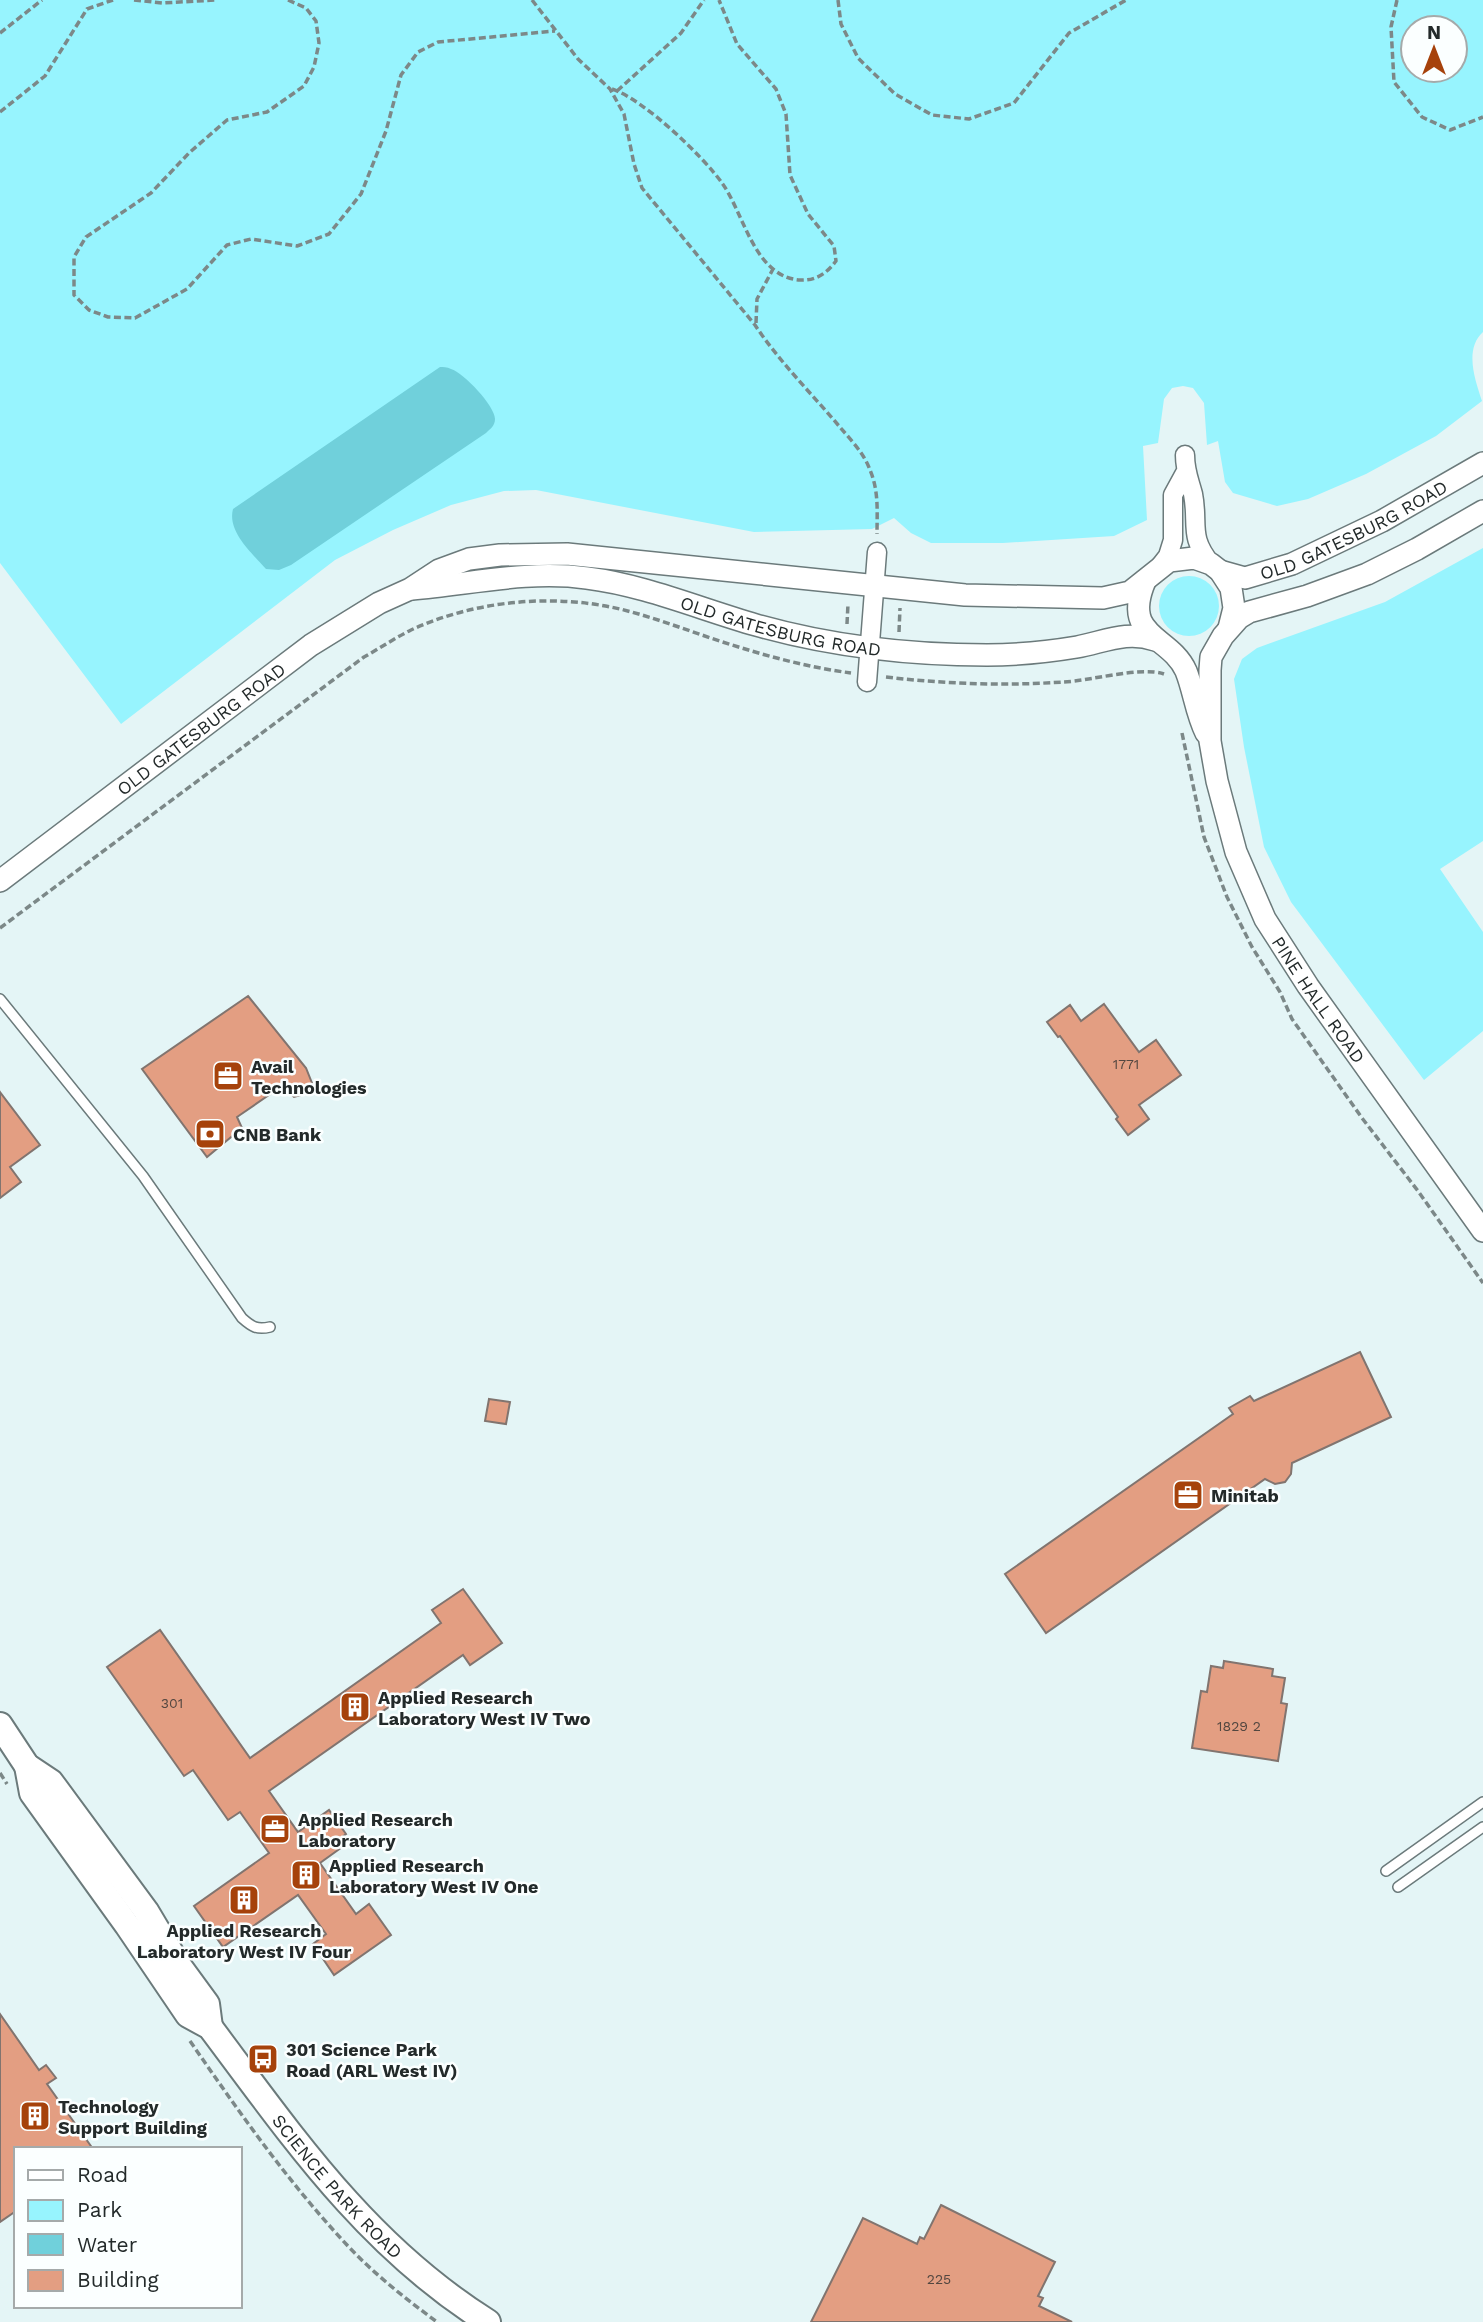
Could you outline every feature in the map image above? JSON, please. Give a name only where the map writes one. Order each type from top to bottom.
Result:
[{"type":"main road","name":"SCIENCE PARK ROAD","points":[[0,1725],[27,1766],[32,1793],[188,2015],[210,2027],[300,2148],[353,2210],[432,2284],[488,2322]]},
{"type":"street","name":"OLD GATESBURG ROAD","points":[[1161,565],[1186,557],[1245,578],[1292,564],[1382,521],[1483,463]]},
{"type":"street","name":"PINE HALL ROAD","points":[[1161,565],[1172,548],[1173,495],[1185,464],[1193,496],[1196,539],[1202,553],[1227,579],[1234,598],[1234,608],[1226,632],[1211,657],[1210,670],[1210,741],[1232,842],[1265,919],[1308,986],[1483,1231]]},
{"type":"street","name":"OLD GATESBURG ROAD","points":[[410,589],[541,574],[614,582],[758,626],[869,647],[1004,655],[1081,646],[1124,635],[1136,635],[1180,652],[1196,652],[1211,646],[1249,611],[1307,596],[1367,574],[1417,549],[1483,510]]},
{"type":"street","points":[[869,677],[877,552]]},
{"type":"street","name":"OLD GATESBURG ROAD","points":[[0,881],[311,645],[439,570],[469,559],[500,555],[598,556],[965,595],[1103,598],[1130,593],[1145,581]]},
{"type":"street","points":[[1145,581],[1161,565]]},
{"type":"street","name":"PINE HALL ROAD","points":[[1145,581],[1141,591],[1140,612],[1147,632],[1175,656],[1186,672],[1199,718],[1210,741]]},
{"type":"lane","points":[[0,999],[143,1176],[242,1318],[251,1326],[260,1329],[270,1327]]},
{"type":"lane","points":[[1386,1871],[1483,1802]]},
{"type":"lane","points":[[1398,1887],[1483,1827]]},
{"type":"path","points":[[0,33],[42,0]]},
{"type":"path","points":[[0,112],[45,76],[87,9],[113,0]]},
{"type":"path","points":[[134,0],[162,4],[216,0]]},
{"type":"path","points":[[288,0],[306,9],[316,21],[319,43],[314,67],[304,86],[267,113],[227,120],[189,153],[151,193],[86,237],[75,257],[74,295],[89,310],[108,317],[135,318],[187,289],[228,245],[251,239],[297,246],[329,234],[361,194],[386,131],[401,75],[418,52],[438,42],[555,31]]},
{"type":"path","points":[[532,0],[578,59],[610,89],[624,114],[634,164],[642,188],[755,325],[769,346],[856,446],[870,468],[877,494],[877,552]]},
{"type":"path","points":[[617,91],[681,33],[704,0]]},
{"type":"path","points":[[610,89],[657,117],[723,184],[758,251],[773,269],[789,279],[804,280],[826,274],[836,261],[834,247],[808,214],[790,175],[786,114],[776,89],[737,44],[719,0]]},
{"type":"path","points":[[838,0],[841,23],[858,58],[895,94],[932,115],[969,120],[1014,103],[1069,33],[1126,0]]},
{"type":"path","points":[[1397,0],[1391,27],[1394,82],[1422,117],[1450,130],[1483,117]]},
{"type":"path","points":[[755,325],[757,299],[773,269]]},
{"type":"path","points":[[898,641],[900,600]]},
{"type":"path","points":[[0,928],[364,657],[411,630],[459,612],[501,604],[543,601],[619,609],[740,648],[869,677],[982,684],[1065,682],[1148,672],[1168,676]]},
{"type":"path","points":[[846,634],[848,602]]},
{"type":"path","points":[[1181,726],[1204,838],[1239,923],[1280,992],[1292,1019],[1483,1283]]},
{"type":"green space","points":[[0,0],[1483,0],[1483,332],[1477,339],[1472,356],[1482,401],[1436,436],[1366,474],[1308,499],[1277,506],[1233,493],[1225,482],[1218,441],[1207,445],[1204,403],[1193,388],[1183,386],[1172,388],[1164,399],[1158,443],[1143,446],[1147,520],[1114,536],[1003,543],[931,543],[911,533],[894,518],[872,529],[754,532],[536,490],[504,491],[451,505],[393,530],[335,560],[121,724],[0,563]]},
{"type":"green space","points":[[1483,548],[1483,841],[1440,869],[1483,932],[1483,1031],[1424,1080],[1291,902],[1264,847],[1244,747],[1234,679],[1242,659],[1257,648],[1385,602]]},
{"type":"green space","points":[[1189,576],[1210,585],[1219,606],[1210,627],[1189,636],[1168,627],[1159,606],[1168,585]]},
{"type":"water","points":[[440,367],[457,372],[478,391],[494,413],[495,421],[492,427],[291,565],[279,570],[266,569],[237,534],[232,518],[233,509]]},
{"type":"building","name":"Avail Technologies","points":[[248,996],[306,1068],[312,1083],[309,1093],[294,1097],[282,1086],[237,1117],[242,1128],[207,1157],[142,1069]]},
{"type":"building","points":[[1104,1004],[1139,1052],[1156,1040],[1181,1075],[1139,1105],[1149,1119],[1128,1135],[1060,1036],[1058,1037],[1047,1022],[1070,1005],[1081,1021]]},
{"type":"building","points":[[0,1092],[40,1145],[10,1167],[21,1182],[0,1198]]},
{"type":"building","name":"Minitab","points":[[1360,1352],[1391,1417],[1292,1463],[1291,1474],[1285,1482],[1275,1484],[1265,1479],[1046,1633],[1005,1574],[1233,1414],[1229,1408],[1250,1396],[1254,1401]]},
{"type":"building","points":[[489,1399],[510,1402],[506,1424],[485,1421]]},
{"type":"building","points":[[463,1589],[502,1643],[470,1665],[463,1655],[269,1791],[298,1832],[329,1810],[346,1834],[341,1838],[345,1845],[320,1863],[356,1914],[369,1904],[391,1935],[334,1975],[313,1944],[326,1934],[298,1895],[223,1947],[194,1906],[269,1853],[240,1812],[228,1820],[193,1770],[184,1776],[107,1667],[160,1630],[250,1758],[441,1623],[432,1610]]},
{"type":"building","points":[[1224,1661],[1273,1669],[1272,1676],[1285,1678],[1281,1703],[1287,1704],[1278,1761],[1192,1748],[1201,1691],[1207,1692],[1211,1666],[1223,1668]]},
{"type":"building","name":"Technology Support Building","points":[[0,2014],[39,2070],[46,2065],[56,2078],[47,2084],[92,2147],[14,2147],[14,2212],[0,2222]]},
{"type":"building","points":[[941,2205],[1055,2262],[1038,2296],[1043,2298],[1039,2306],[1072,2322],[811,2322],[863,2218],[917,2244],[920,2237],[924,2239]]},
{"type":"place","name":"Avail Technologies","points":[[228,1076]]},
{"type":"place","name":"CNB Bank","points":[[210,1134]]},
{"type":"place","name":"Minitab","points":[[1188,1495]]},
{"type":"place","name":"Applied Research Laboratory West IV Two","points":[[355,1707]]},
{"type":"place","name":"Applied Research Laboratory","points":[[275,1829]]},
{"type":"place","name":"Applied Research Laboratory West IV One","points":[[306,1875]]},
{"type":"place","name":"Applied Research Laboratory West IV Four","points":[[244,1900]]},
{"type":"place","name":"301 Science Park Road (ARL West IV)","points":[[263,2059]]},
{"type":"place","name":"Technology Support Building","points":[[35,2116]]}]
